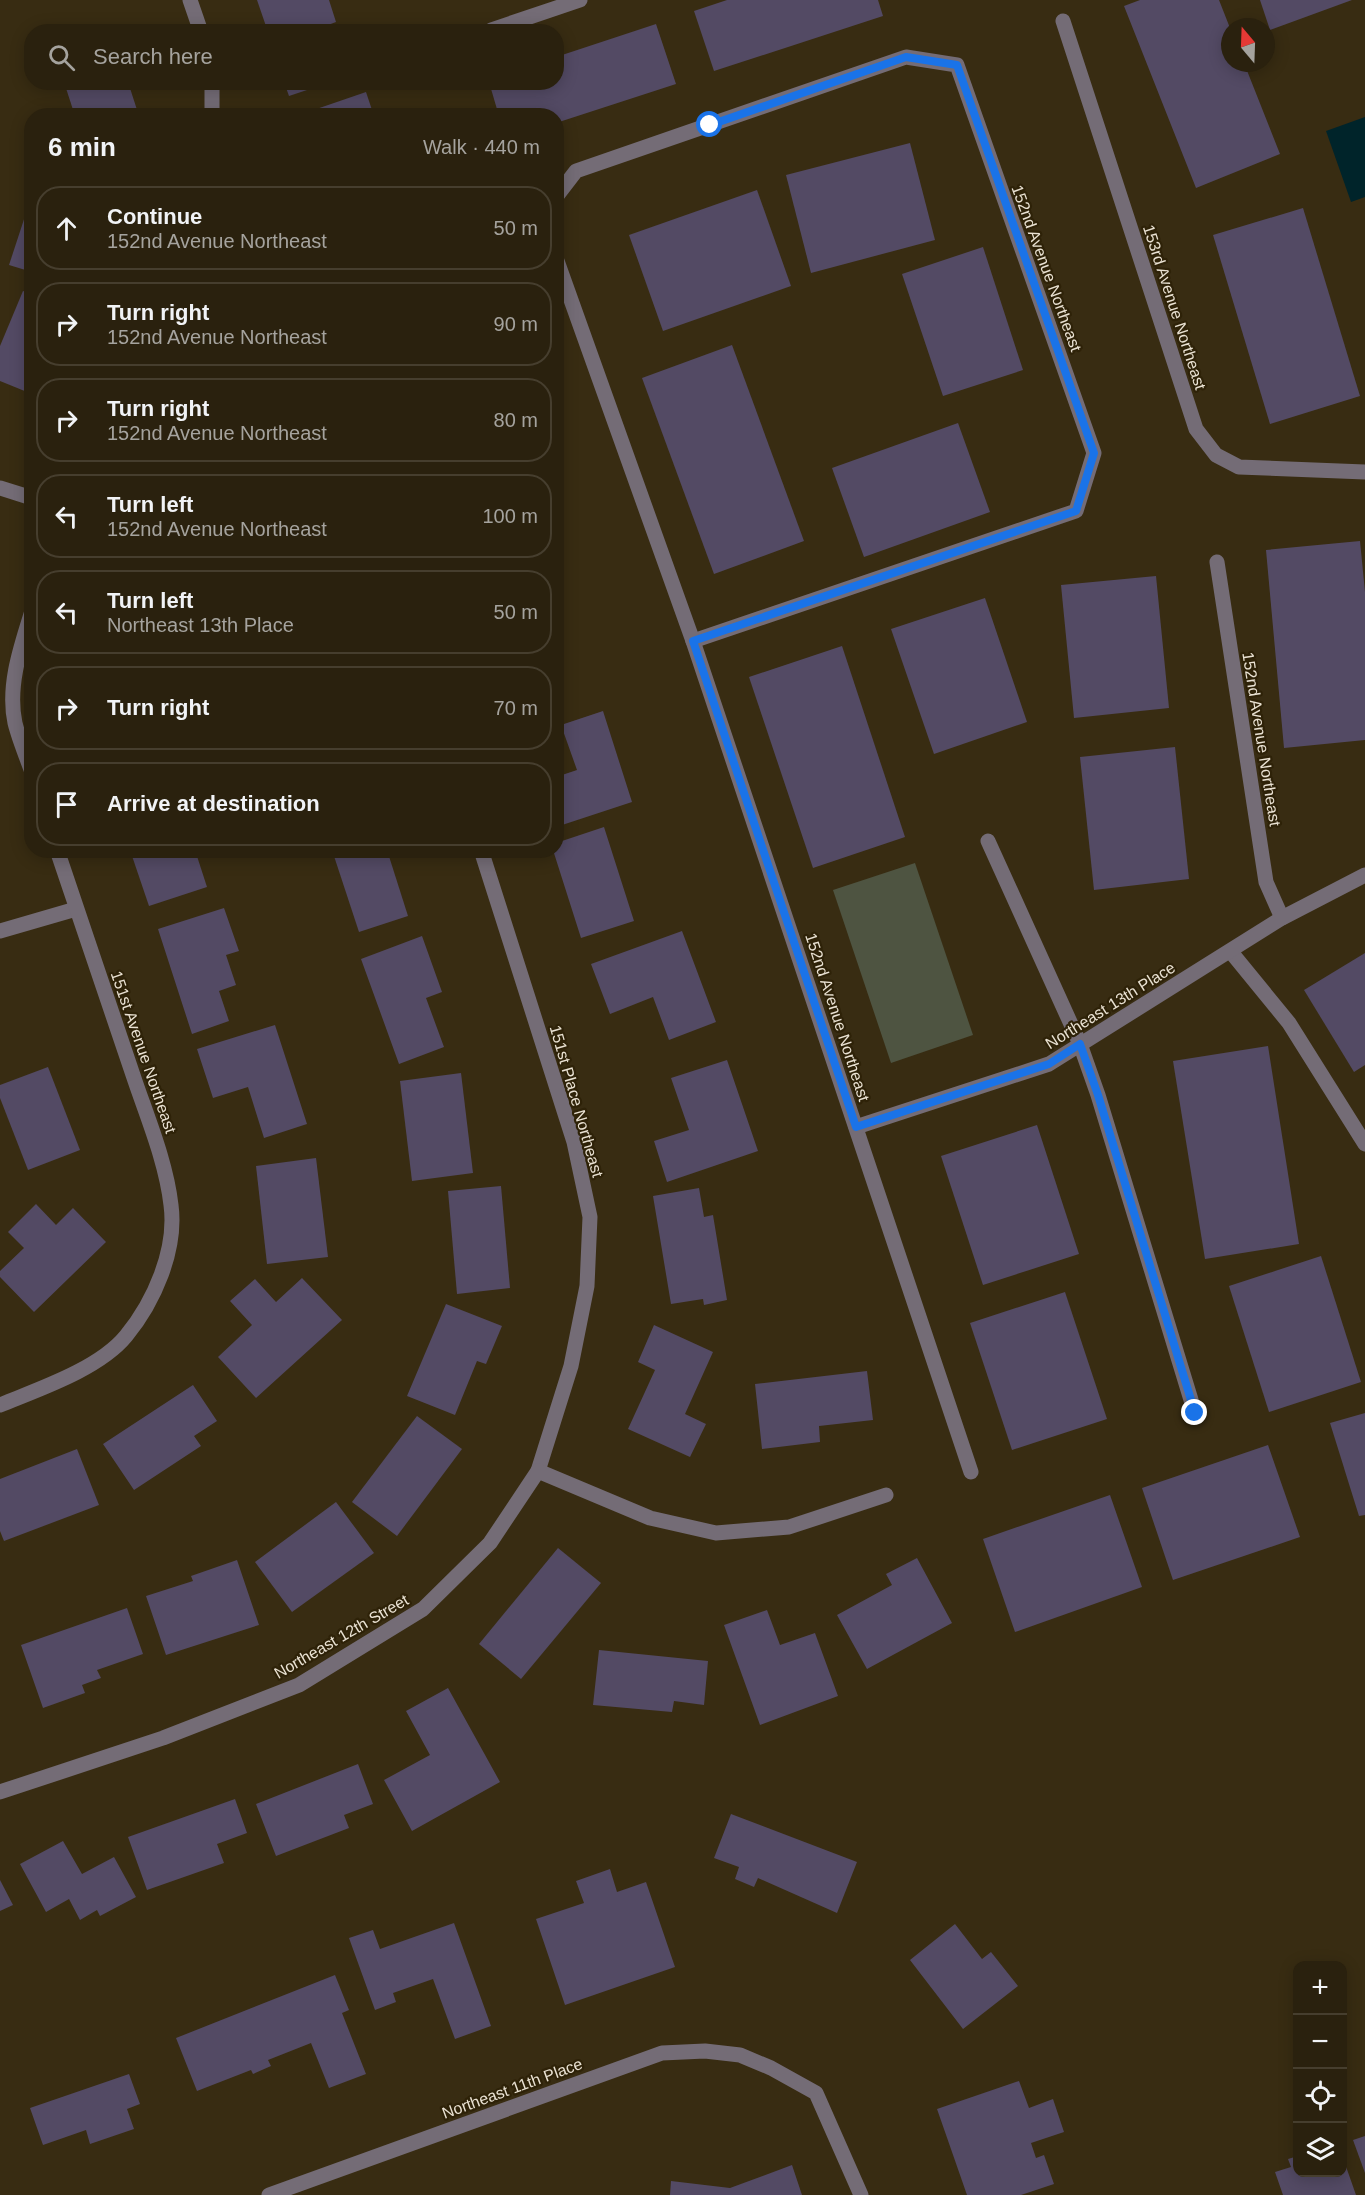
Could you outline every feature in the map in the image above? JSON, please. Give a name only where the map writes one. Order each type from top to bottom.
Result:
[{"type":"street","points":[[190,0],[198,24]]},
{"type":"street","points":[[509,24],[580,0]]},
{"type":"street","name":"153rd Avenue Northeast","points":[[1063,21],[1196,429],[1216,455],[1239,467],[1365,472]]},
{"type":"street","name":"152nd Avenue Northeast","points":[[564,187],[576,171],[906,57],[957,65],[1094,453],[1076,511],[693,641]]},
{"type":"street","points":[[212,90],[212,108]]},
{"type":"street","name":"152nd Avenue Northeast","points":[[564,280],[693,641],[971,1472]]},
{"type":"street","points":[[0,488],[24,496]]},
{"type":"street","name":"152nd Avenue Northeast","points":[[1217,562],[1266,882],[1282,918]]},
{"type":"street","points":[[24,635],[19,650],[14,682],[15,722],[24,748]]},
{"type":"street","points":[[988,841],[1080,1044],[1098,1095],[1195,1413]]},
{"type":"street","name":"151st Avenue Northeast","points":[[0,1405],[84,1369],[125,1337],[148,1304],[163,1269],[170,1236],[172,1206],[158,1150],[60,858]]},
{"type":"street","name":"151st Place Northeast","points":[[484,858],[574,1142],[590,1217],[587,1286],[571,1366],[538,1471]]},
{"type":"street","name":"Northeast 13th Place","points":[[856,1127],[1049,1064],[1136,1007],[1231,952],[1282,918],[1365,875]]},
{"type":"street","points":[[0,931],[76,909]]},
{"type":"street","points":[[1231,952],[1290,1023],[1365,1144]]},
{"type":"street","points":[[538,1471],[650,1518],[716,1533],[789,1527],[886,1495]]},
{"type":"street","name":"Northeast 12th Street","points":[[0,1792],[163,1738],[298,1685],[423,1609],[490,1543],[538,1471]]},
{"type":"street","name":"Northeast 11th Place","points":[[269,2195],[662,2054],[705,2051],[740,2055],[771,2068],[816,2093],[861,2195]]},
{"type":"green space","points":[[915,863],[973,1035],[891,1063],[833,890]]},
{"type":"water","points":[[1365,117],[1365,197],[1351,202],[1326,131]]},
{"type":"building","points":[[257,0],[329,0],[336,22],[331,24],[265,24]]},
{"type":"building","points":[[727,0],[878,0],[883,16],[714,71],[694,11]]},
{"type":"building","points":[[1140,0],[1219,0],[1226,18],[1221,18],[1221,72],[1248,72],[1280,154],[1196,188],[1124,6]]},
{"type":"building","points":[[1260,0],[1352,0],[1275,28],[1275,18],[1266,18]]},
{"type":"building","points":[[656,24],[676,84],[564,120],[564,108],[497,108],[491,90],[564,90],[564,54]]},
{"type":"building","points":[[67,90],[131,90],[136,108],[72,108]]},
{"type":"building","points":[[287,90],[307,90],[289,96]]},
{"type":"building","points":[[366,92],[371,108],[319,108]]},
{"type":"building","points":[[910,143],[935,240],[811,273],[786,175]]},
{"type":"building","points":[[757,190],[791,286],[663,331],[629,235]]},
{"type":"building","points":[[1303,208],[1360,396],[1270,424],[1213,235]]},
{"type":"building","points":[[24,219],[24,270],[9,265]]},
{"type":"building","points":[[983,247],[1023,370],[943,396],[902,274]]},
{"type":"building","points":[[24,291],[24,391],[0,381],[0,346]]},
{"type":"building","points":[[732,345],[804,541],[714,574],[642,378]]},
{"type":"building","points":[[958,423],[990,512],[864,557],[832,468]]},
{"type":"building","points":[[1360,541],[1365,592],[1365,740],[1284,748],[1266,550]]},
{"type":"building","points":[[1156,576],[1169,708],[1074,718],[1061,585]]},
{"type":"building","points":[[985,598],[1027,722],[934,754],[891,629]]},
{"type":"building","points":[[842,646],[905,837],[813,868],[749,677]]},
{"type":"building","points":[[603,711],[632,802],[564,824],[564,774],[577,770],[564,733],[564,724]]},
{"type":"building","points":[[1175,747],[1189,879],[1094,890],[1080,757]]},
{"type":"building","points":[[604,827],[634,921],[581,938],[556,858],[564,858],[564,840]]},
{"type":"building","points":[[133,858],[198,858],[207,887],[149,906]]},
{"type":"building","points":[[335,858],[390,858],[408,916],[359,932]]},
{"type":"building","points":[[224,908],[239,951],[226,955],[236,985],[219,991],[229,1021],[192,1034],[158,929]]},
{"type":"building","points":[[682,931],[716,1022],[669,1040],[653,997],[610,1014],[591,964]]},
{"type":"building","points":[[422,936],[442,992],[426,998],[444,1047],[399,1064],[361,959]]},
{"type":"building","points":[[1365,953],[1365,1065],[1354,1072],[1304,990]]},
{"type":"building","points":[[275,1025],[307,1124],[264,1138],[248,1087],[213,1098],[197,1049]]},
{"type":"building","points":[[1268,1046],[1299,1244],[1205,1259],[1173,1061]]},
{"type":"building","points":[[727,1060],[758,1151],[667,1182],[654,1141],[689,1130],[671,1078]]},
{"type":"building","points":[[48,1067],[80,1150],[28,1170],[0,1098],[0,1085]]},
{"type":"building","points":[[461,1073],[473,1173],[412,1181],[400,1081]]},
{"type":"building","points":[[1037,1125],[1079,1254],[983,1285],[941,1156]]},
{"type":"building","points":[[316,1158],[328,1257],[267,1264],[256,1166]]},
{"type":"building","points":[[501,1186],[510,1288],[457,1294],[448,1191]]},
{"type":"building","points":[[699,1188],[704,1217],[713,1215],[727,1300],[704,1305],[703,1299],[671,1304],[653,1196]]},
{"type":"building","points":[[36,1204],[56,1225],[73,1208],[106,1242],[34,1312],[0,1277],[0,1271],[24,1248],[8,1232]]},
{"type":"building","points":[[1321,1256],[1361,1382],[1269,1412],[1229,1286]]},
{"type":"building","points":[[302,1278],[342,1320],[256,1398],[218,1357],[252,1325],[230,1301],[255,1279],[276,1302]]},
{"type":"building","points":[[1065,1292],[1107,1419],[1012,1450],[970,1323]]},
{"type":"building","points":[[446,1304],[502,1326],[486,1364],[477,1361],[455,1415],[407,1396]]},
{"type":"building","points":[[654,1325],[713,1352],[685,1414],[706,1424],[690,1457],[628,1429],[655,1370],[638,1362]]},
{"type":"building","points":[[867,1371],[873,1420],[819,1426],[820,1442],[762,1449],[755,1384]]},
{"type":"building","points":[[193,1385],[217,1421],[194,1436],[201,1446],[134,1490],[103,1444]]},
{"type":"building","points":[[1365,1413],[1365,1515],[1359,1516],[1330,1423]]},
{"type":"building","points":[[417,1416],[462,1449],[397,1536],[352,1502]]},
{"type":"building","points":[[1268,1445],[1300,1537],[1173,1580],[1142,1488]]},
{"type":"building","points":[[77,1449],[99,1505],[4,1541],[0,1531],[0,1479]]},
{"type":"building","points":[[1110,1495],[1142,1587],[1015,1632],[983,1539]]},
{"type":"building","points":[[336,1502],[374,1553],[292,1612],[255,1562]]},
{"type":"building","points":[[558,1548],[601,1583],[521,1679],[479,1644]]},
{"type":"building","points":[[917,1558],[952,1623],[867,1669],[837,1615],[892,1585],[886,1574]]},
{"type":"building","points":[[237,1560],[259,1625],[166,1655],[146,1596],[193,1581],[191,1576]]},
{"type":"building","points":[[127,1608],[143,1654],[97,1670],[101,1678],[82,1685],[85,1693],[43,1708],[21,1645]]},
{"type":"building","points":[[767,1610],[780,1645],[815,1633],[838,1696],[760,1725],[724,1625]]},
{"type":"building","points":[[599,1650],[708,1661],[704,1705],[674,1701],[672,1712],[593,1705]]},
{"type":"building","points":[[448,1688],[500,1782],[412,1831],[384,1780],[430,1755],[406,1711]]},
{"type":"building","points":[[358,1764],[373,1804],[344,1815],[349,1828],[276,1856],[256,1804]]},
{"type":"building","points":[[235,1799],[247,1833],[217,1844],[224,1863],[147,1890],[128,1837]]},
{"type":"building","points":[[731,1814],[857,1862],[837,1913],[758,1878],[754,1887],[735,1879],[739,1867],[714,1858]]},
{"type":"building","points":[[63,1841],[82,1874],[114,1857],[136,1897],[100,1916],[97,1910],[80,1920],[69,1899],[46,1912],[20,1864]]},
{"type":"building","points":[[610,1869],[617,1892],[646,1882],[675,1967],[565,2005],[536,1919],[584,1903],[576,1881]]},
{"type":"building","points":[[0,1880],[13,1905],[0,1911]]},
{"type":"building","points":[[454,1923],[491,2026],[455,2039],[433,1979],[393,1993],[396,2002],[375,2010],[349,1938],[373,1930],[380,1949]]},
{"type":"building","points":[[955,1924],[982,1959],[991,1952],[1018,1986],[963,2029],[910,1960]]},
{"type":"building","points":[[335,1975],[349,2010],[342,2013],[366,2074],[329,2088],[311,2043],[268,2060],[271,2066],[253,2074],[251,2070],[197,2091],[176,2038]]},
{"type":"building","points":[[129,2074],[140,2104],[127,2109],[134,2129],[90,2144],[86,2130],[43,2145],[30,2108]]},
{"type":"building","points":[[1019,2081],[1029,2108],[1053,2099],[1064,2132],[1031,2143],[1036,2158],[1044,2155],[1054,2184],[1021,2195],[967,2195],[937,2109]]},
{"type":"building","points":[[1365,2136],[1365,2173],[1353,2140]]},
{"type":"building","points":[[1293,2158],[1293,2177],[1347,2177],[1347,2169],[1356,2195],[1283,2195],[1275,2172],[1291,2167],[1288,2159]]},
{"type":"building","points":[[792,2165],[802,2195],[670,2195],[671,2181],[730,2188]]},
{"type":"route","points":[[710,125],[906,57],[957,65],[1094,453],[1076,511],[693,641],[856,1127],[1049,1064],[1080,1044],[1098,1095],[1195,1413]]}]
